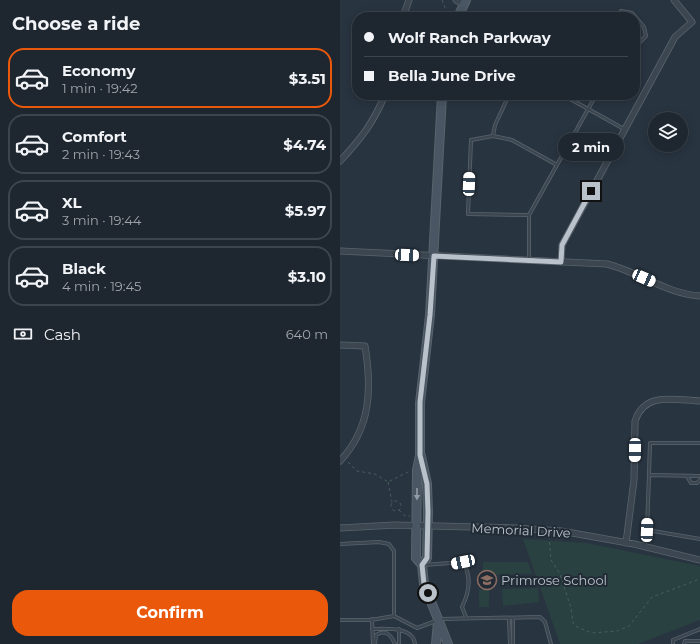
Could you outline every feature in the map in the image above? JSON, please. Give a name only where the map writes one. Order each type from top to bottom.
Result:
[{"type":"street","points":[[404,12],[408,0]]},
{"type":"street","points":[[456,0],[465,2],[460,12]]},
{"type":"street","points":[[561,262],[562,245],[675,37],[692,22],[674,0]]},
{"type":"street","points":[[340,161],[364,135],[374,119],[383,100]]},
{"type":"street","points":[[442,100],[430,315],[420,402],[420,455],[417,470],[416,558],[422,565],[424,584],[448,644]]},
{"type":"street","points":[[340,251],[608,264],[622,268],[673,291],[700,296]]},
{"type":"street","points":[[340,345],[365,346],[368,367],[368,404],[366,418],[352,448],[340,461]]},
{"type":"street","points":[[626,543],[634,480],[635,421],[637,414],[650,401],[658,399],[700,401]]},
{"type":"street","points":[[420,455],[427,484],[428,526],[427,558],[422,565]]},
{"type":"street","name":"Memorial Drive","points":[[340,528],[428,526],[549,530],[584,534],[644,546],[700,560]]},
{"type":"street","points":[[436,644],[438,619]]},
{"type":"lane","points":[[640,22],[644,26],[646,36],[640,42]]},
{"type":"lane","points":[[493,136],[495,125],[507,100]]},
{"type":"lane","points":[[572,100],[625,130]]},
{"type":"lane","points":[[529,260],[529,215],[593,100]]},
{"type":"lane","points":[[529,215],[468,214],[471,140],[493,136],[512,140],[557,165]]},
{"type":"lane","points":[[644,546],[647,530],[650,443],[700,443]]},
{"type":"lane","points":[[649,475],[700,476]]},
{"type":"lane","points":[[687,476],[691,483],[697,483],[700,480]]},
{"type":"lane","points":[[647,530],[700,539]]},
{"type":"lane","points":[[340,544],[379,542],[389,544],[394,551],[394,616]]},
{"type":"lane","points":[[422,565],[463,562],[468,571],[468,595],[462,607],[466,617]]},
{"type":"lane","points":[[340,620],[372,619],[394,616],[417,628],[438,619],[466,617],[540,617],[545,622],[551,644]]},
{"type":"lane","points":[[510,644],[511,618]]},
{"type":"lane","points":[[511,618],[513,644]]},
{"type":"lane","points":[[372,619],[374,644]]},
{"type":"lane","points":[[372,629],[399,629],[412,636],[415,644]]},
{"type":"lane","points":[[399,629],[399,644]]},
{"type":"lane","points":[[673,644],[673,640],[700,629]]},
{"type":"lane","points":[[374,644],[376,635],[381,632],[387,632],[395,644]]},
{"type":"lane","points":[[684,644],[685,641],[700,641]]},
{"type":"path","points":[[442,0],[447,12]]},
{"type":"path","points":[[347,462],[357,471],[375,474],[388,482]]},
{"type":"path","points":[[388,482],[410,471]]},
{"type":"path","points":[[388,482],[390,499],[392,503],[391,507],[393,510],[399,510],[405,516],[412,515]]},
{"type":"path","points":[[392,503],[395,501],[400,502],[401,505],[399,510]]},
{"type":"path","points":[[549,530],[551,560],[560,574],[571,608],[574,623],[582,630],[592,633],[617,631],[629,626],[652,597],[700,579]]},
{"type":"green space","points":[[523,539],[587,543],[700,566],[700,620],[638,644],[560,644]]},
{"type":"green space","points":[[483,562],[528,562],[532,574],[483,575]]},
{"type":"green space","points":[[538,588],[539,602],[503,606],[502,589]]},
{"type":"green space","points":[[479,590],[489,590],[489,607],[479,607]]},
{"type":"place","name":"Primrose School","points":[[487,580]]},
{"type":"route","points":[[428,593],[424,584],[422,565],[427,558],[428,512],[427,484],[420,455],[420,402],[422,371],[430,315],[434,256],[561,262],[562,245],[591,191]]}]
